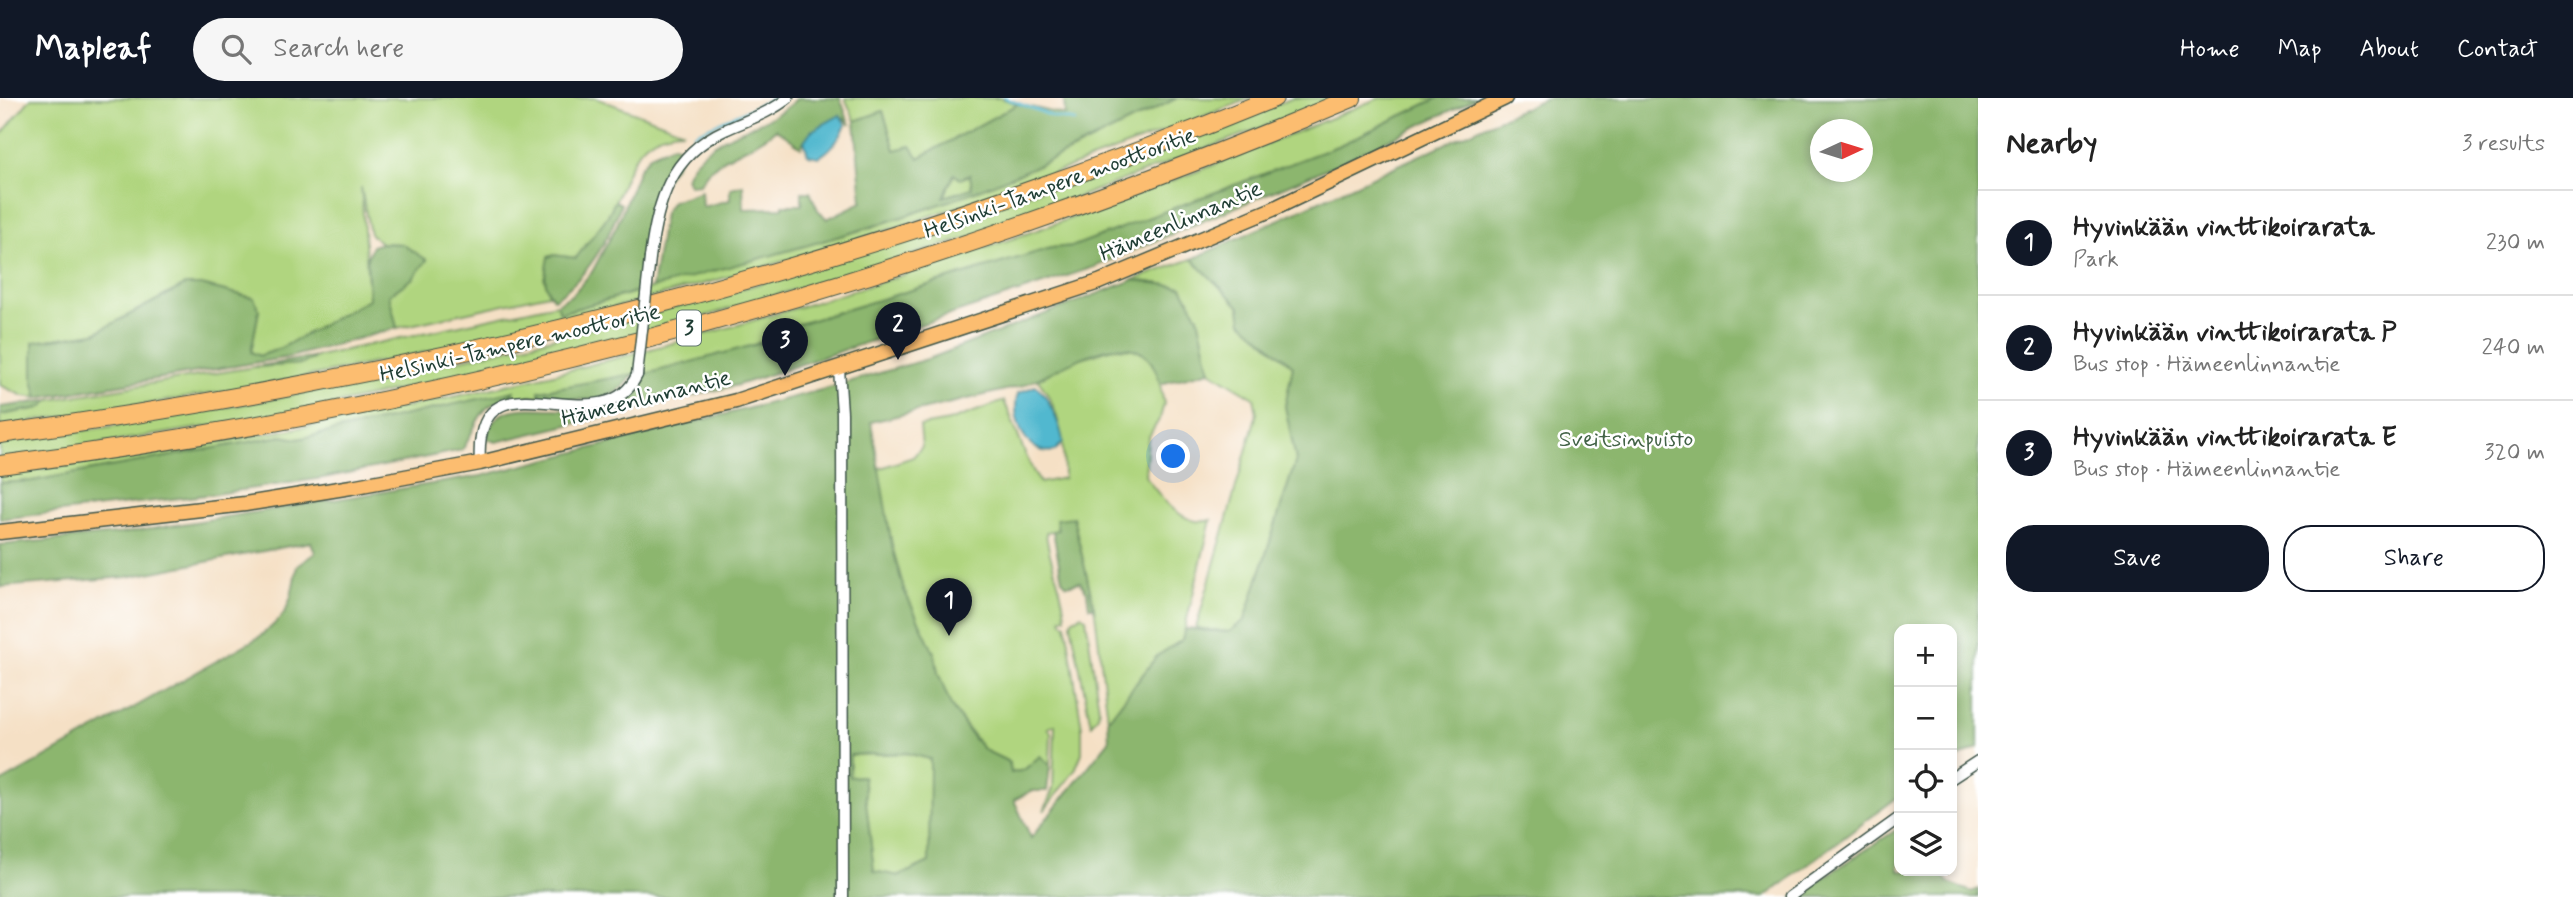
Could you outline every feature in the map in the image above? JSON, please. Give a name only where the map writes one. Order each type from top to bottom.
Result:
[{"type":"highway","name":"Helsinki-Tampere moottoritie","points":[[0,435],[323,383],[570,328],[713,291],[881,240],[1093,168],[1274,98]]},
{"type":"highway","name":"Helsinki-Tampere moottoritie","points":[[0,465],[349,409],[496,377],[658,337],[950,251],[1259,137],[1352,98]]},
{"type":"main road","name":"Hämeenlinnantie","points":[[0,532],[245,503],[481,463],[736,401],[1099,282],[1273,209],[1504,98]]},
{"type":"street","points":[[481,463],[479,444],[483,424],[494,410],[520,400],[581,406],[603,404],[620,397],[637,375],[650,257],[662,193],[684,159],[708,139],[765,113],[788,98]]},
{"type":"street","points":[[839,369],[842,413],[843,897]]},
{"type":"street","points":[[1957,775],[1978,761]]},
{"type":"street","points":[[1789,897],[1894,822]]},
{"type":"green space","points":[[31,98],[596,98],[684,131],[665,134],[651,140],[641,149],[606,219],[576,258],[554,255],[544,277],[549,294],[397,328],[389,295],[413,278],[402,244],[382,243],[370,234],[361,187],[369,299],[281,348],[260,356],[251,352],[259,310],[254,298],[201,285],[185,285],[95,333],[41,341],[33,380],[38,398],[23,396],[0,385],[0,136]]},
{"type":"green space","points":[[797,98],[840,98],[850,125],[844,118],[804,141],[801,147],[776,129],[714,167],[700,184],[689,185],[686,177],[695,162],[707,150],[721,140],[769,118]]},
{"type":"green space","points":[[845,98],[1001,98],[1018,104],[919,158],[895,150],[883,111],[855,121]]},
{"type":"green space","points":[[1064,98],[1177,98],[1036,166],[949,201],[839,237],[652,288],[664,213],[672,201],[701,191],[702,207],[730,200],[730,188],[743,185],[744,209],[783,208],[783,205],[802,205],[802,192],[810,192],[818,210],[827,219],[862,202],[855,121],[883,111],[895,150],[911,146],[919,158],[1018,104],[1065,115]],"holes":[[[954,174],[960,179],[970,175],[972,188],[944,197]]]},
{"type":"green space","points":[[1177,98],[1251,98],[1065,169],[924,218],[655,297],[377,363],[0,426],[0,415],[40,408],[50,400],[254,367],[302,364],[318,356],[557,304],[560,313],[869,228],[949,201],[1069,152]]},
{"type":"green space","points":[[1293,98],[1339,98],[975,236],[648,333],[301,412],[0,459],[0,442],[192,414],[382,377],[571,334],[758,284],[1087,174]]},
{"type":"green space","points":[[1379,98],[1438,98],[1340,145],[1074,246],[1051,248],[789,327],[763,341],[702,361],[634,376],[539,391],[540,396],[510,397],[514,392],[298,439],[282,436],[32,481],[0,483],[0,475],[164,451],[327,422],[490,389],[651,349],[836,296],[1020,236],[1200,170]]},
{"type":"green space","points":[[1438,98],[1477,98],[1335,165],[1094,267],[738,385],[496,442],[487,439],[495,420],[510,411],[606,407],[627,396],[642,375],[765,342],[789,327],[1051,248],[1074,246],[1340,145]]},
{"type":"green space","name":"Sveitsinpuisto","points":[[1546,98],[1978,98],[1978,748],[1957,758],[1957,624],[1894,624],[1894,800],[1765,897],[0,897],[0,783],[259,637],[278,621],[287,607],[297,566],[315,553],[311,542],[127,577],[0,587],[0,545],[126,533],[481,476],[825,389],[931,358],[1133,280],[1182,287],[1198,317],[1210,371],[1160,384],[1151,361],[1136,350],[1118,348],[1076,360],[1018,387],[871,422],[892,546],[904,590],[935,655],[938,673],[951,706],[984,750],[1009,762],[1011,773],[1024,770],[1040,756],[1050,766],[1047,791],[1031,791],[1014,800],[1031,838],[1109,741],[1108,720],[1157,656],[1182,640],[1186,629],[1229,632],[1245,620],[1296,460],[1285,406],[1293,366],[1242,322],[1240,307],[1192,259]],"holes":[[[906,753],[930,759],[929,862],[899,876],[874,871],[863,776],[849,777],[850,755]]]},
{"type":"green space","points":[[673,145],[681,147],[681,152],[661,186],[655,203],[649,227],[642,290],[560,313],[557,304],[573,294],[592,272],[617,225],[639,169],[650,155]]},
{"type":"green space","points":[[954,174],[970,175],[972,188],[944,197]]},
{"type":"green space","points":[[615,201],[621,204],[603,245],[587,269],[554,299],[546,284],[548,257],[554,255],[576,258],[607,217]]},
{"type":"green space","points":[[382,243],[402,244],[427,260],[413,278],[389,295],[397,328],[290,357],[38,398],[33,380],[33,342],[95,333],[185,285],[201,285],[254,298],[259,310],[251,352],[260,356],[281,348],[369,299],[367,258],[372,246]]},
{"type":"green space","points":[[1192,259],[1240,307],[1242,322],[1293,366],[1285,406],[1296,460],[1245,620],[1229,632],[1196,628],[1257,413],[1254,398],[1210,371],[1198,317],[1182,287],[1133,280]]},
{"type":"green space","points":[[1113,348],[1136,349],[1151,360],[1157,370],[1164,404],[1160,418],[1148,438],[1145,476],[1165,502],[1182,516],[1201,522],[1211,520],[1182,640],[1157,656],[1108,720],[1095,612],[1073,517],[1058,530],[1046,532],[1064,606],[1065,617],[1061,618],[1066,624],[1082,728],[1082,753],[1075,770],[1044,811],[1053,789],[1055,725],[1048,728],[1051,732],[1050,766],[1040,756],[1024,770],[1011,773],[1009,762],[984,750],[951,706],[938,673],[935,655],[904,590],[892,546],[878,469],[913,457],[922,447],[920,426],[949,421],[1004,401],[1040,483],[1064,478],[1060,427],[1052,403],[1038,380],[1069,362]]},
{"type":"green space","points":[[318,356],[302,364],[254,367]]},
{"type":"green space","points":[[633,374],[614,393],[603,398],[579,400],[540,396],[539,391]]},
{"type":"green space","points":[[514,391],[485,410],[462,450],[323,478],[215,494],[0,519],[0,483],[32,481],[282,436],[298,439]]},
{"type":"green space","points":[[50,400],[40,408],[0,415],[0,407]]},
{"type":"green space","points":[[1073,517],[1094,607],[1089,607],[1087,592],[1080,582],[1067,585],[1062,580],[1053,531],[1058,530],[1056,519]]},
{"type":"green space","points":[[1081,615],[1086,618],[1099,709],[1098,716],[1091,725],[1071,624],[1072,620]]},
{"type":"green space","points":[[906,753],[930,759],[930,862],[899,876],[874,872],[863,776],[849,777],[850,755]]},
{"type":"green space","points":[[1894,831],[1894,876],[1942,876],[1949,883],[1972,892],[1978,889],[1978,897],[1794,897]]},
{"type":"water","points":[[840,115],[846,125],[834,144],[819,157],[808,155],[804,141],[811,131]]},
{"type":"water","points":[[1035,386],[1049,403],[1060,429],[1063,442],[1055,451],[1036,448],[1028,442],[1019,423],[1016,413],[1018,393]]},
{"type":"waterway","points":[[694,134],[774,98]]},
{"type":"waterway","points":[[1005,98],[1054,117],[1075,121]]},
{"type":"place","name":"Hyvinkään vinttikoirarata P","points":[[898,360]]},
{"type":"place","name":"Hyvinkään vinttikoirarata E","points":[[785,376]]},
{"type":"place","name":"Hyvinkään vinttikoirarata","points":[[949,636]]}]
